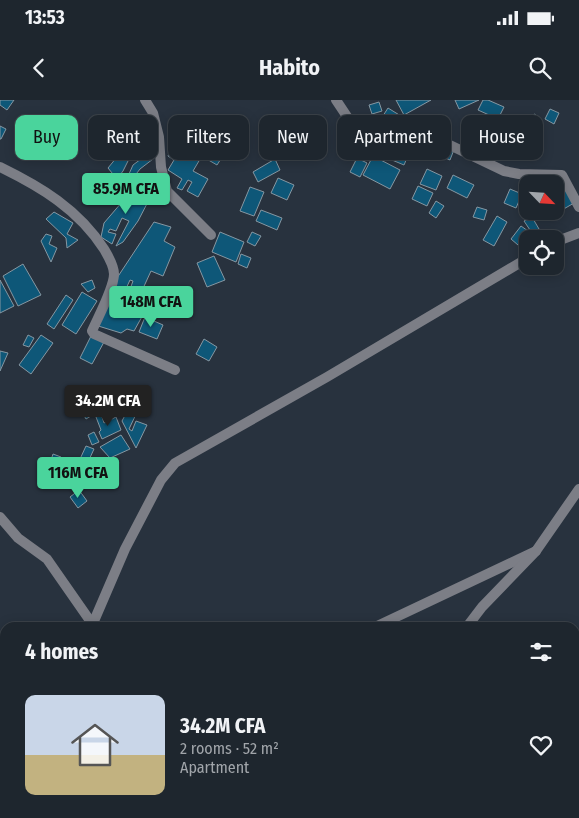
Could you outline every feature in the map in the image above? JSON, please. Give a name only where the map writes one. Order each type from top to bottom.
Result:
[{"type":"street","points":[[145,100],[153,113],[159,137],[161,167],[167,192],[212,235]]},
{"type":"street","points":[[336,100],[364,142],[372,148],[385,152],[423,137],[433,137],[504,171],[519,174],[562,175],[579,207]]},
{"type":"street","points":[[0,167],[36,185],[61,203],[98,240],[106,254],[113,267],[113,280],[92,331],[94,334],[175,370]]},
{"type":"street","points":[[564,238],[579,232]]},
{"type":"street","points":[[96,622],[124,549],[161,480],[175,464],[519,263]]},
{"type":"street","points":[[471,622],[482,607],[536,550],[579,489]]},
{"type":"street","points":[[0,517],[18,538],[47,558],[91,622]]},
{"type":"street","points":[[386,622],[536,550]]},
{"type":"building","points":[[0,100],[14,100],[7,110],[0,105]]},
{"type":"building","points":[[396,100],[431,100],[404,115]]},
{"type":"building","points":[[455,100],[479,100],[459,109]]},
{"type":"building","points":[[483,100],[488,100],[504,107],[500,115],[489,115],[478,110]]},
{"type":"building","points":[[379,102],[382,111],[372,114],[369,105]]},
{"type":"building","points":[[388,108],[399,115],[384,115]]},
{"type":"building","points":[[550,109],[559,113],[554,124],[545,119]]},
{"type":"building","points":[[0,126],[6,129],[1,139],[0,139]]},
{"type":"building","points":[[451,145],[455,147],[451,157]]},
{"type":"building","points":[[114,160],[128,160],[117,179],[108,168]]},
{"type":"building","points":[[140,160],[152,160],[140,169],[133,178],[129,174],[133,165]]},
{"type":"building","points":[[174,160],[200,160],[193,171],[208,179],[198,197],[187,191],[192,182],[188,180],[182,190],[177,188],[182,179],[168,170]]},
{"type":"building","points":[[208,160],[220,160],[217,165]]},
{"type":"building","points":[[273,160],[275,160],[280,170],[258,182],[253,172]]},
{"type":"building","points":[[356,160],[367,163],[360,177],[350,172]]},
{"type":"building","points":[[371,160],[381,160],[400,170],[390,189],[363,175]]},
{"type":"building","points":[[392,160],[406,160],[404,165]]},
{"type":"building","points":[[427,169],[442,176],[436,190],[420,184]]},
{"type":"building","points":[[453,175],[474,185],[467,198],[447,188]]},
{"type":"building","points":[[278,178],[294,185],[287,200],[271,193]]},
{"type":"building","points":[[418,186],[433,193],[427,206],[412,199]]},
{"type":"building","points":[[250,187],[264,192],[254,216],[240,211]]},
{"type":"building","points":[[134,188],[151,196],[138,221],[123,242],[116,246],[129,221],[122,218],[116,231],[110,229],[108,232],[116,234],[112,244],[101,237],[104,223]]},
{"type":"building","points":[[510,189],[519,193],[519,201],[516,208],[504,203]]},
{"type":"building","points":[[566,189],[574,203],[564,209],[564,190]]},
{"type":"building","points":[[436,201],[444,206],[436,218],[429,213]]},
{"type":"building","points":[[477,207],[487,210],[484,220],[473,217]]},
{"type":"building","points":[[261,210],[282,218],[277,230],[256,221]]},
{"type":"building","points":[[54,212],[73,223],[67,234],[78,240],[67,248],[66,238],[46,219]]},
{"type":"building","points":[[497,216],[507,222],[494,246],[483,240]]},
{"type":"building","points":[[534,220],[539,229],[530,230],[524,221]]},
{"type":"building","points":[[154,222],[171,227],[164,241],[175,247],[163,276],[151,271],[140,295],[129,292],[133,281],[130,280],[124,293],[111,287]]},
{"type":"building","points":[[521,226],[527,230],[519,230],[518,245],[511,239]]},
{"type":"building","points":[[220,232],[244,242],[236,262],[212,252]]},
{"type":"building","points":[[252,232],[261,236],[255,246],[247,242]]},
{"type":"building","points":[[46,234],[52,236],[49,244],[57,248],[51,262],[41,241]]},
{"type":"building","points":[[241,254],[251,258],[247,268],[238,264]]},
{"type":"building","points":[[214,256],[225,280],[207,287],[197,263]]},
{"type":"building","points":[[23,264],[41,295],[18,306],[3,276]]},
{"type":"building","points":[[0,280],[14,306],[0,313]]},
{"type":"building","points":[[92,280],[95,288],[88,292],[81,284]]},
{"type":"building","points":[[111,291],[127,297],[144,313],[134,331],[127,329],[121,333],[95,325]]},
{"type":"building","points":[[82,292],[97,301],[76,334],[62,325]]},
{"type":"building","points":[[66,295],[73,300],[54,329],[47,324]]},
{"type":"building","points":[[145,317],[163,325],[157,339],[139,332]]},
{"type":"building","points":[[28,335],[34,338],[29,347],[23,345]]},
{"type":"building","points":[[41,335],[53,343],[31,374],[19,365]]},
{"type":"building","points":[[91,336],[104,342],[92,364],[80,358]]},
{"type":"building","points":[[204,339],[217,347],[209,361],[196,354]]},
{"type":"building","points":[[0,351],[8,353],[0,371]]},
{"type":"building","points":[[92,405],[96,413],[86,419],[82,412]]},
{"type":"building","points":[[130,406],[138,410],[129,429],[132,431],[136,421],[147,425],[136,448],[122,421]]},
{"type":"building","points":[[100,415],[104,423],[116,417],[121,430],[102,439],[96,417]]},
{"type":"building","points":[[94,432],[99,442],[92,445],[88,435]]},
{"type":"building","points":[[121,435],[130,449],[110,458],[100,447]]},
{"type":"building","points":[[86,446],[94,449],[88,462],[80,459]]},
{"type":"building","points":[[53,454],[61,457],[56,472],[48,469]]},
{"type":"building","points":[[79,490],[87,501],[78,508],[70,497]]}]
